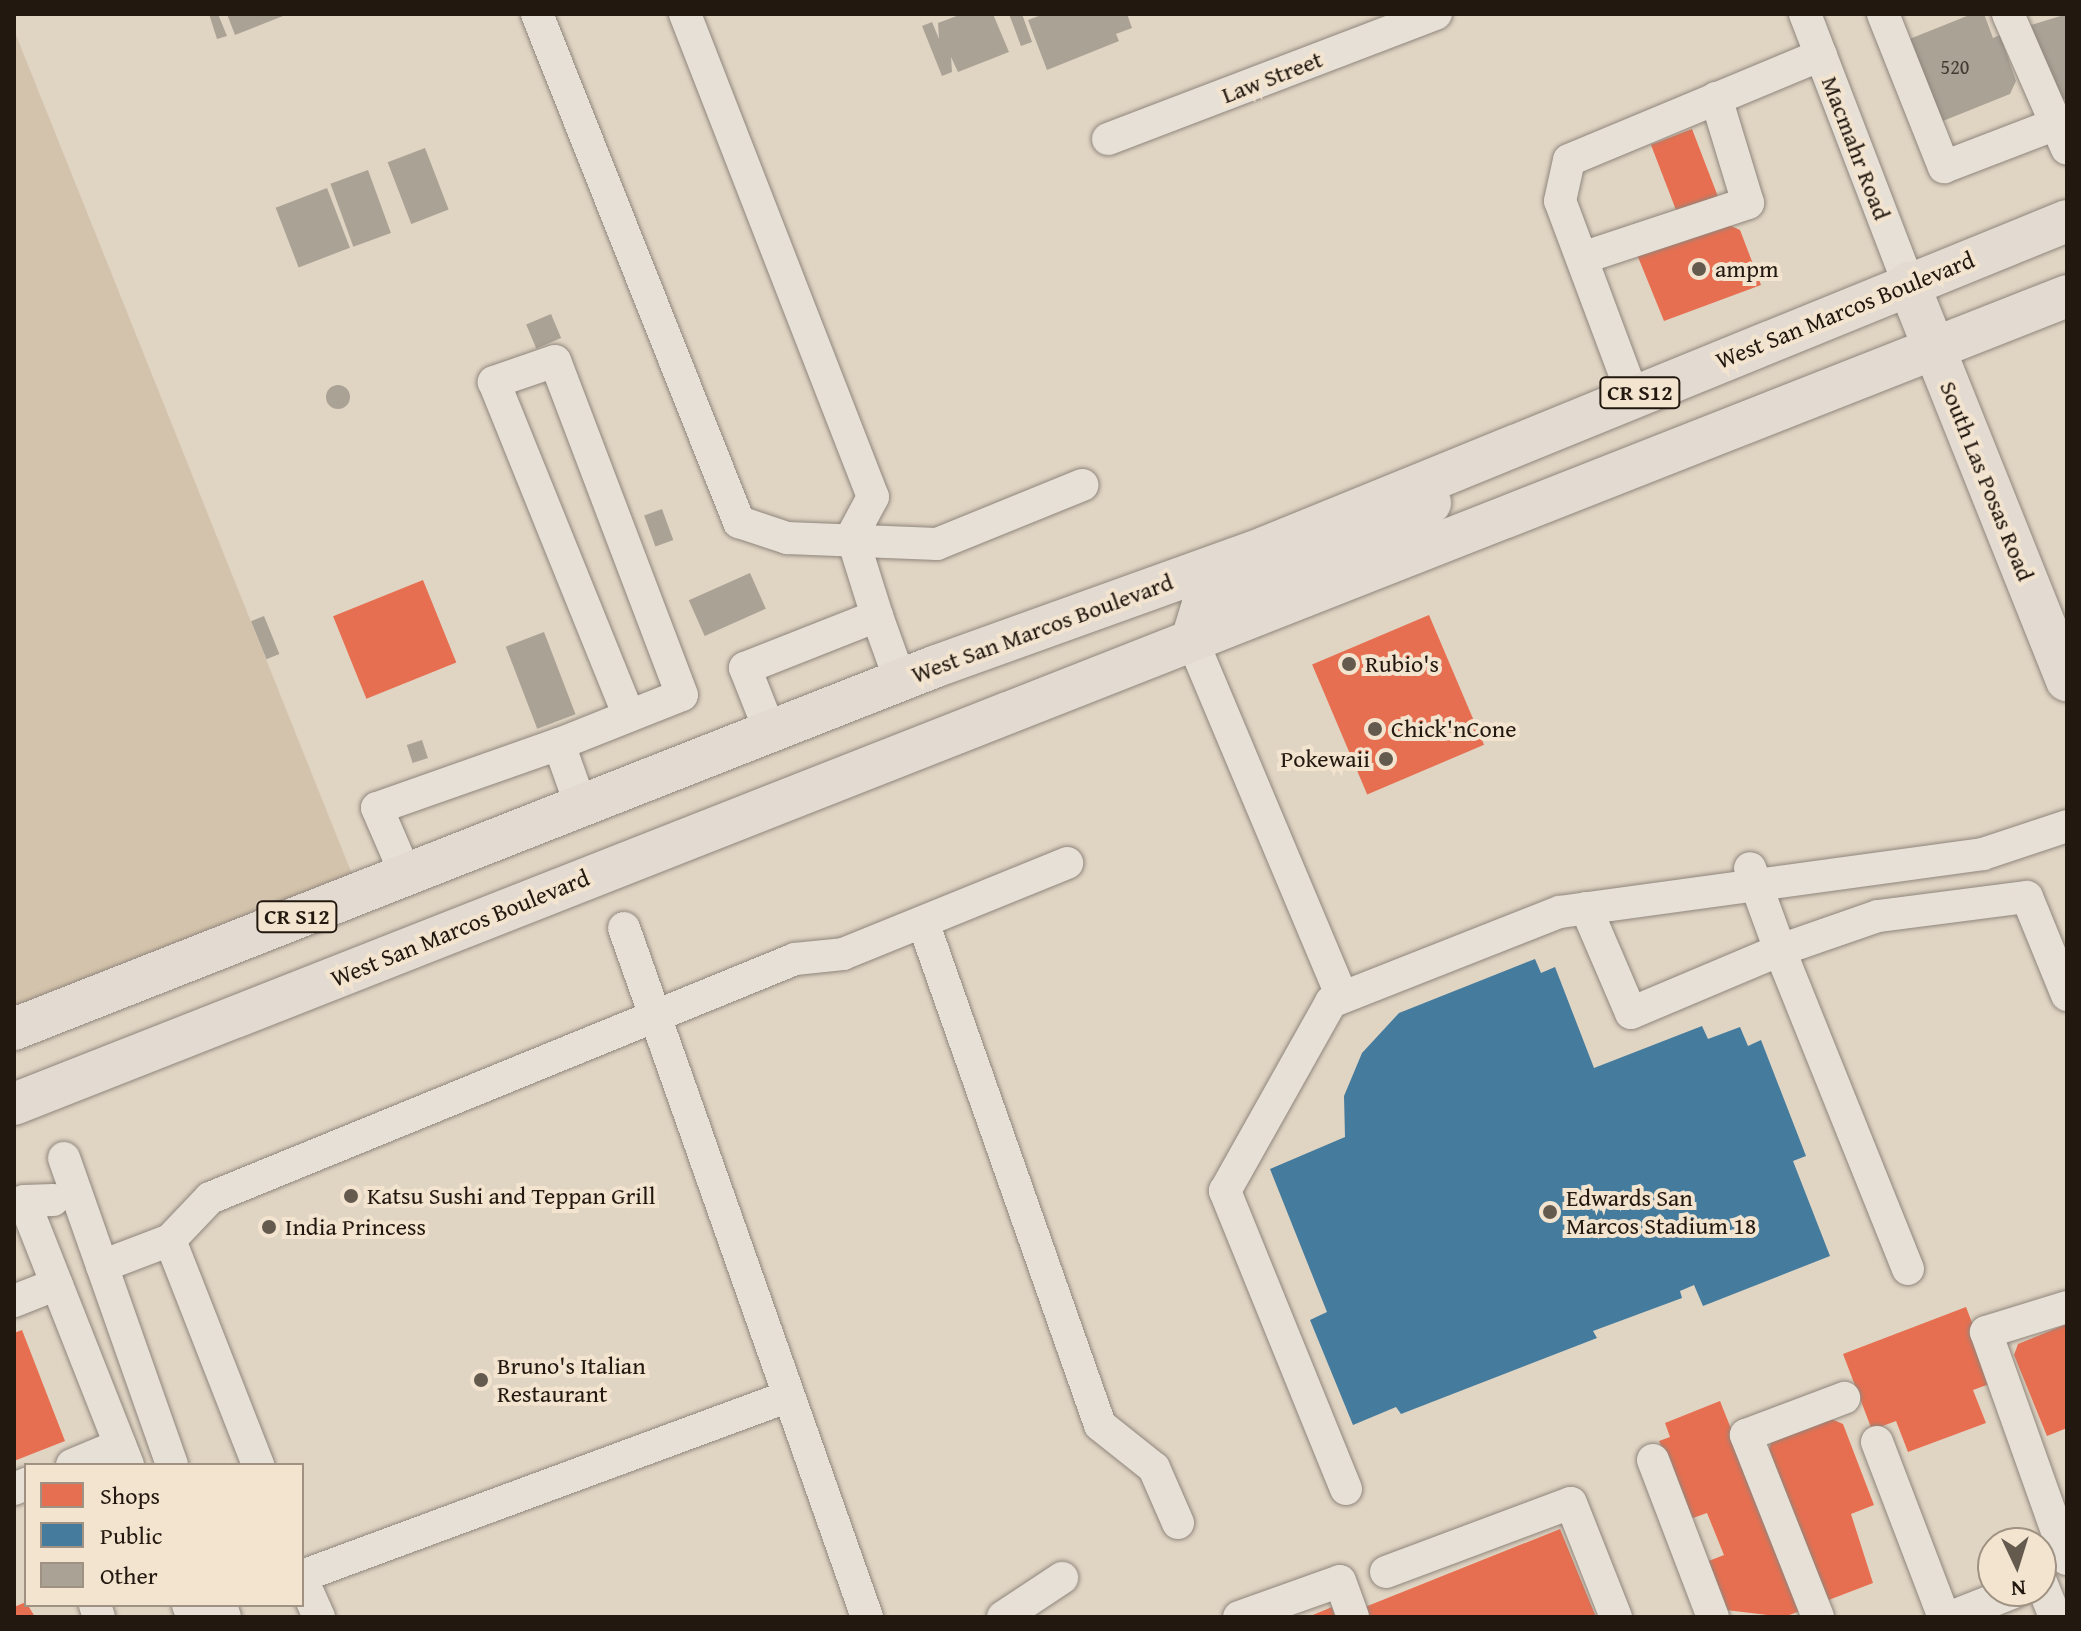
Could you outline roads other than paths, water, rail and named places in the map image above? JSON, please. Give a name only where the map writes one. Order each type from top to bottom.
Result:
[{"type":"main road","name":"West San Marcos Boulevard","points":[[14,1029],[900,680],[1264,548],[1908,283],[2067,221]]},
{"type":"main road","name":"South Las Posas Road","points":[[1908,283],[1934,348],[2054,610],[2067,680]]},
{"type":"main road","name":"West San Marcos Boulevard","points":[[14,1104],[2067,296]]},
{"type":"main road","points":[[1192,640],[1203,603],[1380,532],[1429,503],[1466,464]]},
{"type":"main road","points":[[581,806],[603,871]]},
{"type":"street","points":[[537,14],[739,522],[787,538],[852,536],[937,544],[1082,485]]},
{"type":"street","points":[[685,14],[873,497],[852,536],[900,680]]},
{"type":"street","name":"Law Street","points":[[1108,139],[1436,14]]},
{"type":"street","name":"Macmahr Road","points":[[1805,14],[1908,283]]},
{"type":"street","points":[[1883,14],[1944,167],[2062,136],[2008,14]]},
{"type":"street","points":[[1633,396],[1560,201],[1569,160],[1821,55]]},
{"type":"street","points":[[1582,258],[1748,203],[1716,98]]},
{"type":"street","points":[[406,875],[377,808],[559,744],[682,695],[555,361],[494,382],[629,716]]},
{"type":"street","points":[[770,731],[745,668],[877,616]]},
{"type":"street","points":[[1192,640],[1342,997]]},
{"type":"street","points":[[559,744],[581,806]]},
{"type":"street","points":[[1346,1489],[1225,1191],[1331,1002],[1586,908],[1662,887],[1920,852],[1983,854],[2067,826]]},
{"type":"street","points":[[102,1266],[170,1240],[210,1198],[795,959],[843,954],[1067,863]]},
{"type":"street","points":[[1754,874],[1780,950],[1908,1269]]},
{"type":"street","points":[[1586,908],[1631,1013],[1780,950],[1878,916],[2027,897],[2067,995]]},
{"type":"street","points":[[923,922],[1100,1425],[1154,1468],[1178,1523]]},
{"type":"street","points":[[624,928],[867,1617]]},
{"type":"street","points":[[64,1158],[171,1463]]},
{"type":"street","points":[[31,1202],[57,1284],[124,1455],[82,1463]]},
{"type":"street","points":[[170,1240],[257,1463]]},
{"type":"street","points":[[14,1301],[57,1284]]},
{"type":"street","points":[[2067,1307],[1986,1332],[2067,1559]]},
{"type":"street","points":[[304,1577],[789,1396]]},
{"type":"street","points":[[1818,1617],[1746,1435],[1844,1398]]},
{"type":"street","points":[[1877,1442],[1944,1617]]},
{"type":"street","points":[[1653,1460],[1713,1617]]},
{"type":"street","points":[[1386,1572],[1571,1503],[1616,1617]]},
{"type":"street","points":[[1003,1617],[1062,1578]]},
{"type":"street","points":[[1239,1617],[1340,1581],[1353,1617]]},
{"type":"street","points":[[304,1583],[319,1617]]},
{"type":"street","points":[[1951,1617],[1977,1607]]},
{"type":"place","name":"ampm","points":[[1699,269]]},
{"type":"place","name":"Rubio's","points":[[1349,664]]},
{"type":"place","name":"Chick'nCone","points":[[1375,729]]},
{"type":"place","name":"Pokewaii","points":[[1386,759]]},
{"type":"place","name":"Katsu Sushi and Teppan Grill","points":[[351,1196]]},
{"type":"place","name":"Edwards San Marcos Stadium 18","points":[[1550,1212]]},
{"type":"place","name":"India Princess","points":[[269,1227]]},
{"type":"place","name":"Bruno's Italian Restaurant","points":[[481,1380]]}]
